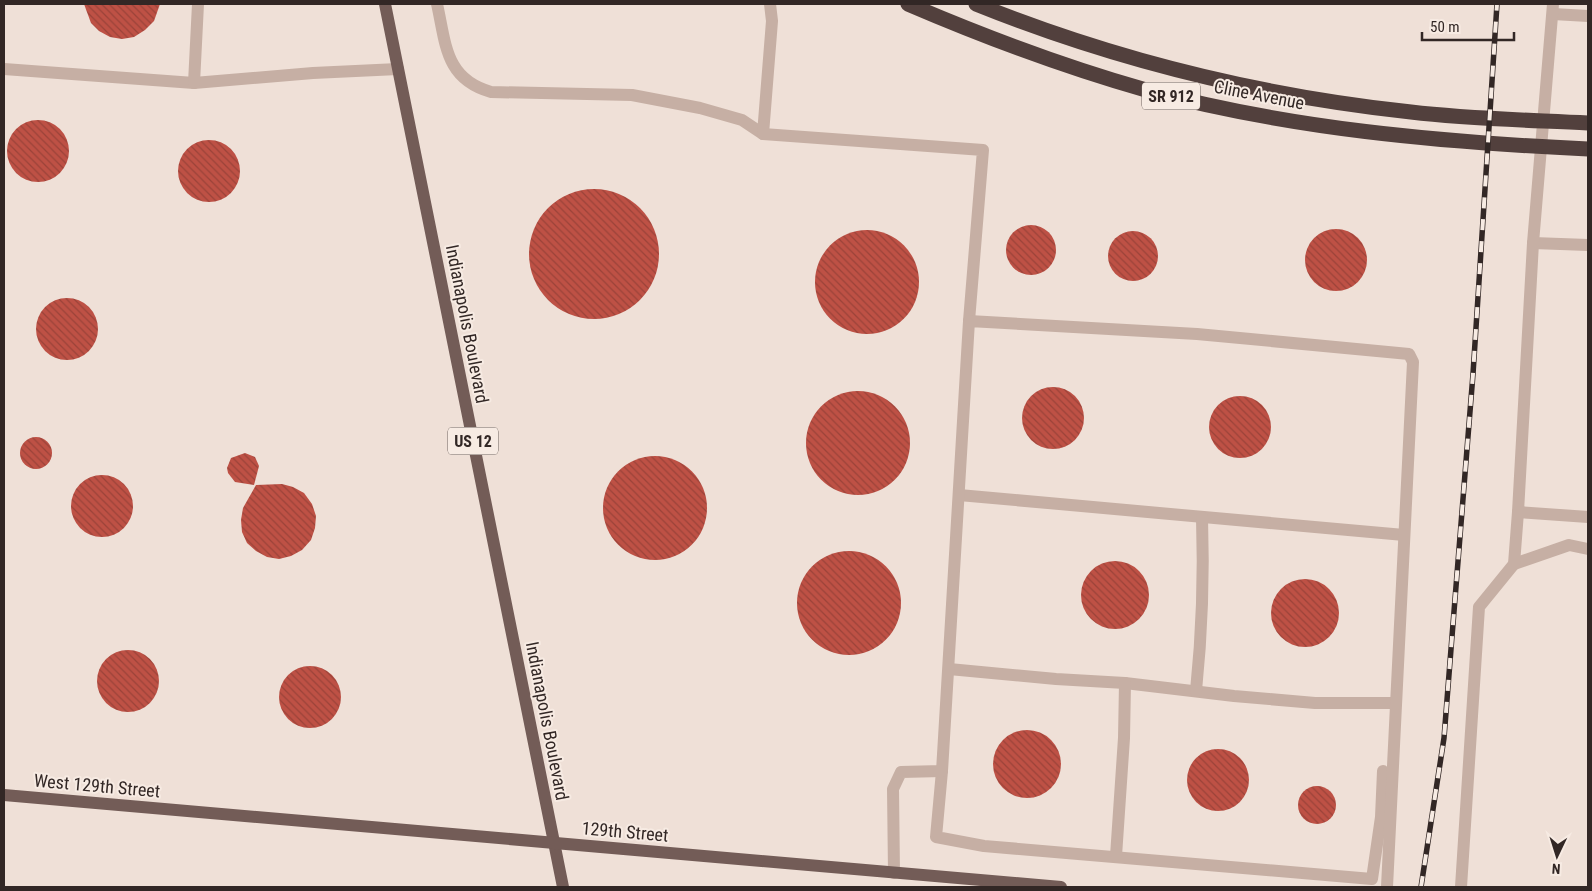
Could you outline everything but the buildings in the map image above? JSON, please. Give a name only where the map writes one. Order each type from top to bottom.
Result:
[{"type":"highway","name":"Cline Avenue","points":[[908,4],[1002,43],[1146,90],[1302,123],[1447,142],[1588,149]]},
{"type":"highway","name":"Cline Avenue","points":[[976,4],[1098,48],[1217,80],[1317,99],[1449,116],[1588,123]]},
{"type":"main road","name":"Indianapolis Boulevard","points":[[385,4],[563,887]]},
{"type":"main road","name":"West 129th Street","points":[[4,795],[187,811]]},
{"type":"main road","name":"129th Street","points":[[187,811],[1061,887]]},
{"type":"lane","points":[[194,83],[198,4]]},
{"type":"lane","points":[[438,4],[447,51],[454,67],[462,79],[474,87],[491,92],[632,95],[700,108],[742,120],[763,134],[983,150],[969,321],[949,669],[936,837],[984,846],[1372,879],[1381,817],[1385,746],[1394,724]]},
{"type":"lane","points":[[763,134],[772,21],[770,4]]},
{"type":"lane","points":[[1514,564],[1533,243],[1553,9],[1588,16]]},
{"type":"lane","points":[[4,69],[194,83],[313,73],[398,69]]},
{"type":"lane","points":[[1533,243],[1588,245]]},
{"type":"lane","points":[[969,321],[1198,334],[1409,354],[1413,362],[1387,887]]},
{"type":"lane","points":[[959,495],[1404,535]]},
{"type":"lane","points":[[1518,512],[1588,517]]},
{"type":"lane","points":[[1196,691],[1204,593],[1202,517]]},
{"type":"lane","points":[[1461,887],[1479,607],[1514,564],[1569,545],[1588,548]]},
{"type":"lane","points":[[949,669],[1125,683],[1315,703],[1395,703]]},
{"type":"lane","points":[[1116,856],[1124,738],[1125,683]]},
{"type":"lane","points":[[894,873],[894,789],[901,772],[942,771]]},
{"type":"railway","points":[[1421,887],[1444,738],[1473,374],[1497,4]]}]
